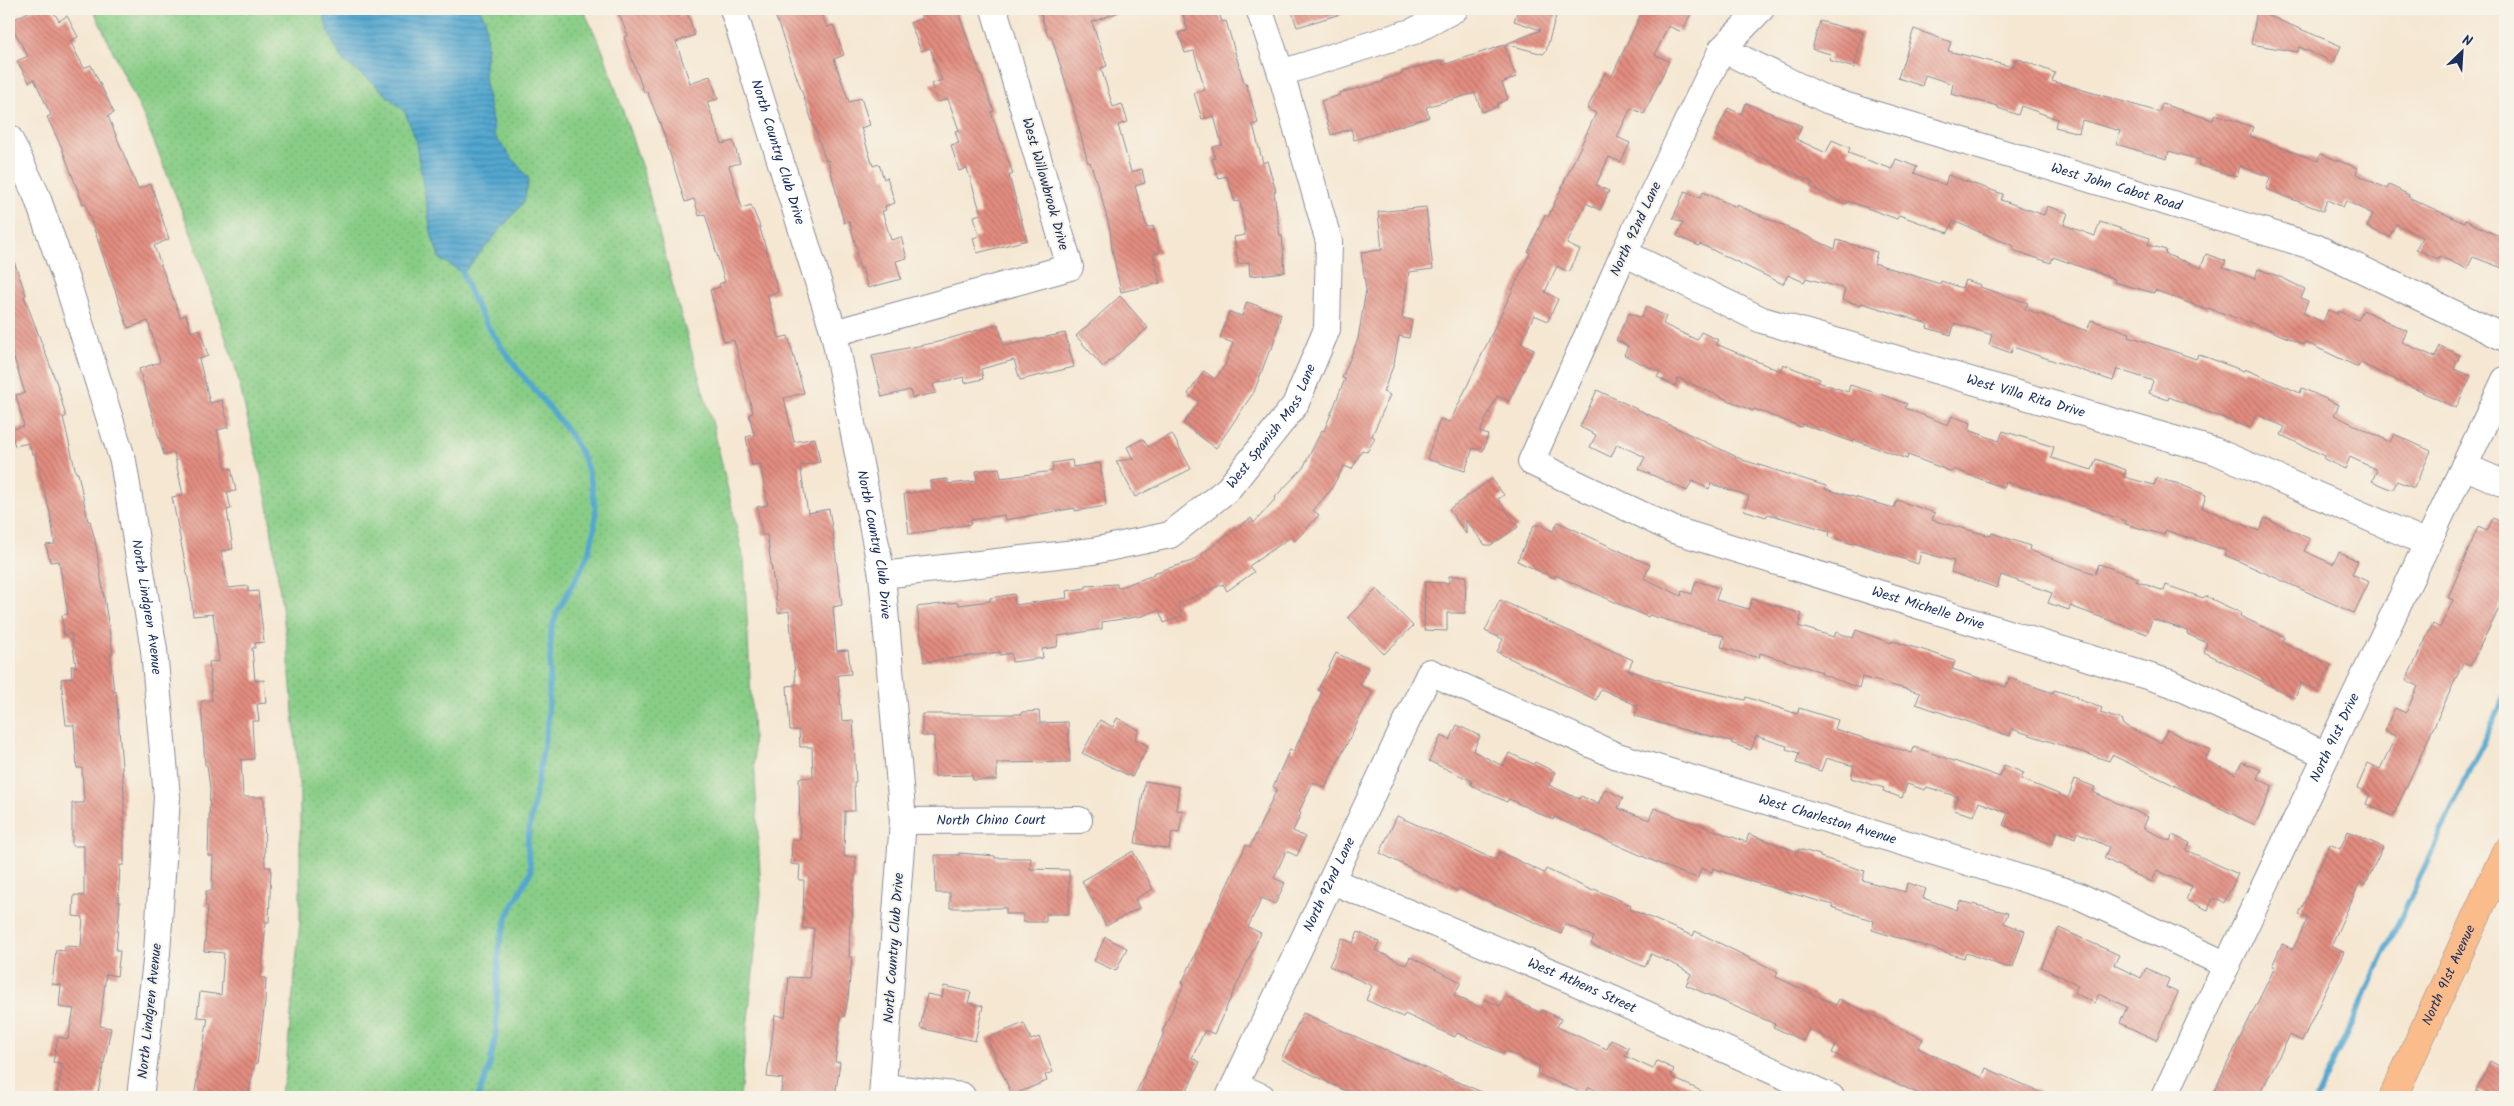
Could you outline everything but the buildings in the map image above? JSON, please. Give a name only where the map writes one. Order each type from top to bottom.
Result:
[{"type":"main road","name":"North 91st Avenue","points":[[2393,1097],[2505,854]]},
{"type":"street","name":"North Country Club Drive","points":[[733,9],[834,333],[882,575],[903,820],[883,1092]]},
{"type":"street","name":"West Willowbrook Drive","points":[[834,333],[1070,268],[994,9]]},
{"type":"street","name":"West Spanish Moss Lane","points":[[882,575],[1094,551],[1170,535],[1228,489],[1295,406],[1327,329],[1328,242],[1281,73],[1259,9]]},
{"type":"street","points":[[1281,73],[1414,31],[1454,9]]},
{"type":"street","name":"North 92nd Lane","points":[[1532,462],[1624,253],[1722,49],[1761,9]]},
{"type":"street","name":"West John Cabot Road","points":[[1722,49],[1827,100],[2315,247],[2505,338]]},
{"type":"street","name":"North Lindgren Avenue","points":[[9,138],[36,194],[68,285],[123,461],[154,650],[167,796],[157,953],[140,1097]]},
{"type":"street","name":"West Villa Rita Drive","points":[[1624,253],[1762,320],[2215,450],[2427,543]]},
{"type":"street","name":"North 91st Drive","points":[[2164,1097],[2505,380]]},
{"type":"street","name":"West Michelle Drive","points":[[1532,462],[1674,530],[2170,683],[2326,755]]},
{"type":"street","points":[[2464,466],[2505,484]]},
{"type":"street","name":"North 92nd Lane","points":[[1232,1091],[1430,672]]},
{"type":"street","name":"West Charleston Avenue","points":[[1430,672],[1617,756],[2077,895],[2227,965]]},
{"type":"street","name":"North Chino Court","points":[[903,820],[1079,820]]},
{"type":"street","name":"West Athens Street","points":[[1332,881],[1568,979],[1831,1097]]},
{"type":"street","points":[[1232,1091],[1262,1097]]},
{"type":"street","points":[[883,1092],[962,1096]]},
{"type":"green space","points":[[93,9],[583,9],[603,51],[643,171],[676,298],[713,425],[744,560],[761,894],[740,1097],[279,1097],[285,1077],[300,921],[300,795],[288,651],[268,505],[235,366],[192,236],[144,117]]},
{"type":"water","points":[[322,9],[479,9],[485,18],[487,46],[484,77],[495,137],[529,179],[524,202],[463,273],[440,259],[432,237],[415,138],[405,112],[372,82],[342,60],[328,31]]},
{"type":"waterway","points":[[463,273],[473,299],[495,337],[520,372],[566,428],[575,443],[589,475],[596,516],[588,555],[556,615],[551,632],[548,722],[527,844],[531,871],[508,915],[499,945],[496,1034],[489,1069],[478,1097]]},
{"type":"waterway","points":[[2317,1097],[2505,695]]}]
